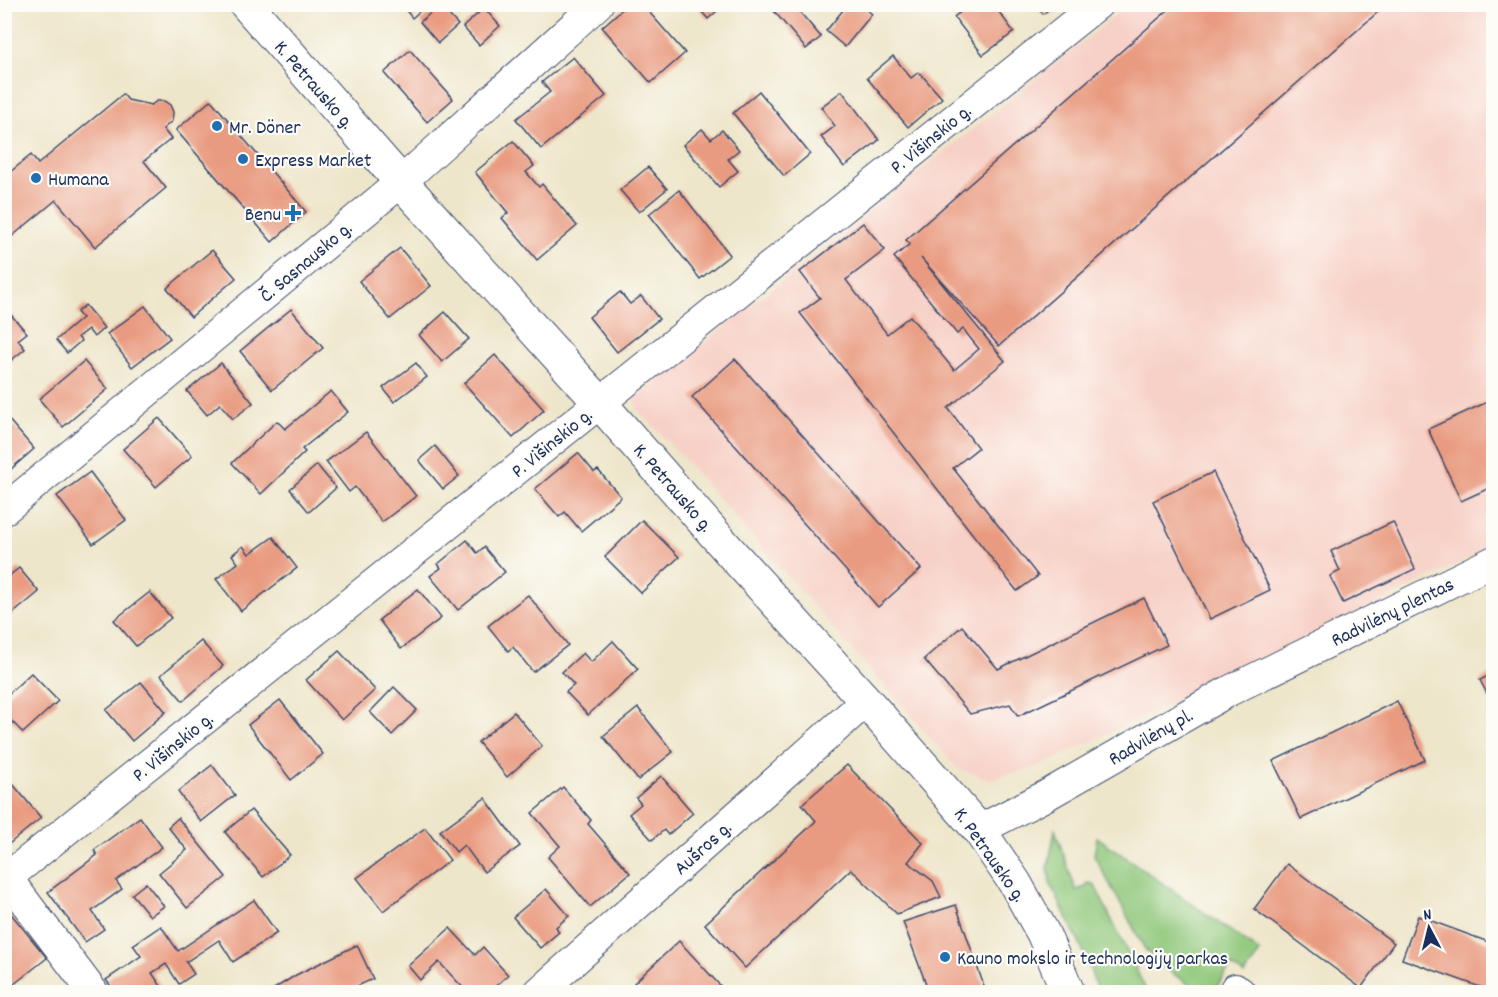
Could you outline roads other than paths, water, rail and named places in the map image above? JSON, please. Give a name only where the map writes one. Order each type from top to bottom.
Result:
[{"type":"main road","name":"K. Petrausko g.","points":[[246,4],[401,182],[979,830],[1015,883],[1043,933],[1068,993]]},
{"type":"street","name":"Č. Sasnausko g.","points":[[4,510],[401,182],[598,4]]},
{"type":"street","name":"P. Višinskio g.","points":[[6,879],[1098,4]]},
{"type":"street","name":"Radvilėnų plentas","points":[[1322,645],[1494,561]]},
{"type":"street","name":"Radvilėnų pl.","points":[[979,830],[1047,795],[1229,691],[1322,645]]},
{"type":"street","name":"Aušros g.","points":[[539,993],[866,701]]},
{"type":"street","points":[[6,879],[93,993]]},
{"type":"place","name":"Mr. Döner","points":[[217,126]]},
{"type":"place","name":"Express Market","points":[[243,159]]},
{"type":"place","name":"Humana","points":[[36,178]]},
{"type":"place","name":"Benu","points":[[293,213]]},
{"type":"place","name":"Kauno mokslo ir technologijų parkas","points":[[945,957]]}]
